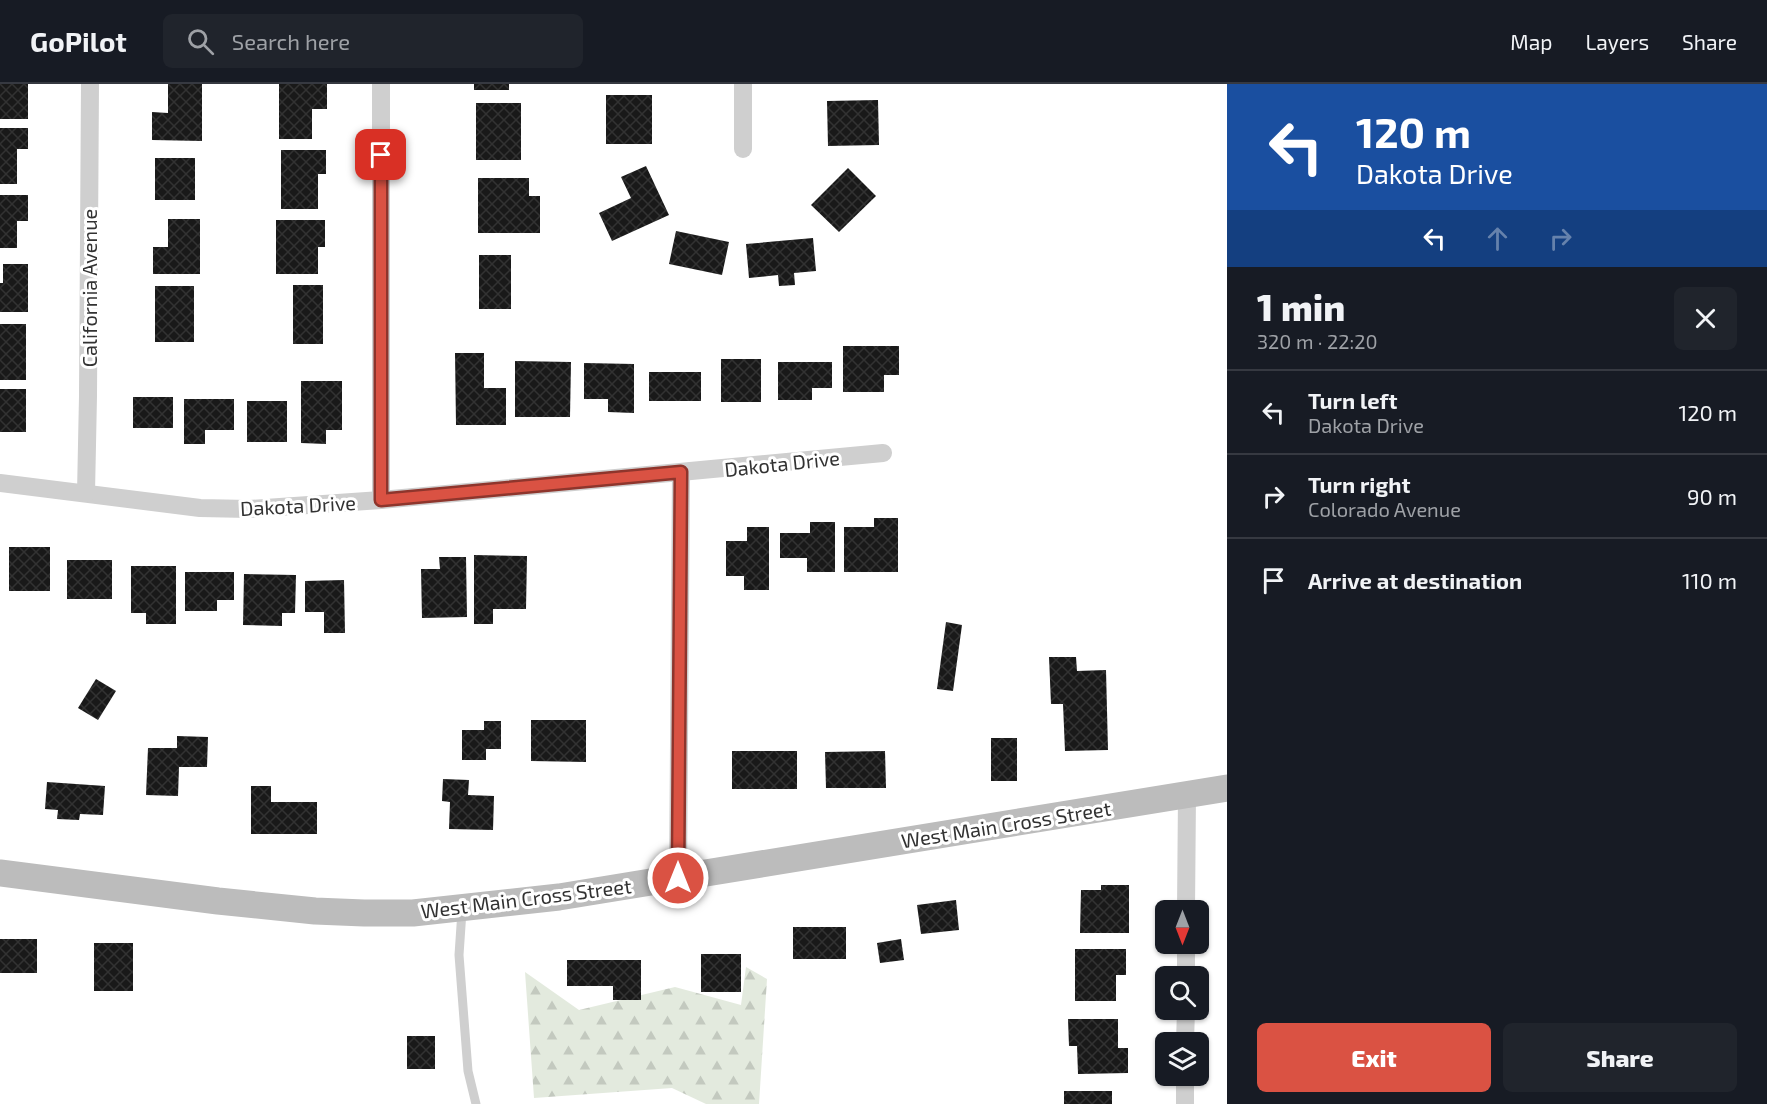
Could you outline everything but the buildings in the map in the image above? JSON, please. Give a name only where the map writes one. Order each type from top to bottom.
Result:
[{"type":"main road","name":"West Main Cross Street","points":[[0,873],[315,911],[364,913],[462,909],[559,897],[1227,788]]},
{"type":"street","name":"California Avenue","points":[[86,493],[90,84]]},
{"type":"street","points":[[381,84],[381,500]]},
{"type":"street","points":[[743,84],[743,149]]},
{"type":"street","name":"Dakota Drive","points":[[0,483],[200,508],[249,509],[381,500],[883,453]]},
{"type":"street","points":[[678,878],[681,472]]},
{"type":"street","points":[[1186,900],[1187,794]]},
{"type":"street","points":[[1185,1086],[1185,1104]]},
{"type":"lane","points":[[462,909],[459,955],[468,1071],[476,1104]]},
{"type":"green space","points":[[746,967],[767,979],[759,1104],[706,1104],[672,1088],[534,1098],[525,972],[579,1010],[675,987],[741,1005]]},
{"type":"route","points":[[381,155],[381,500],[681,472],[678,878]]}]
